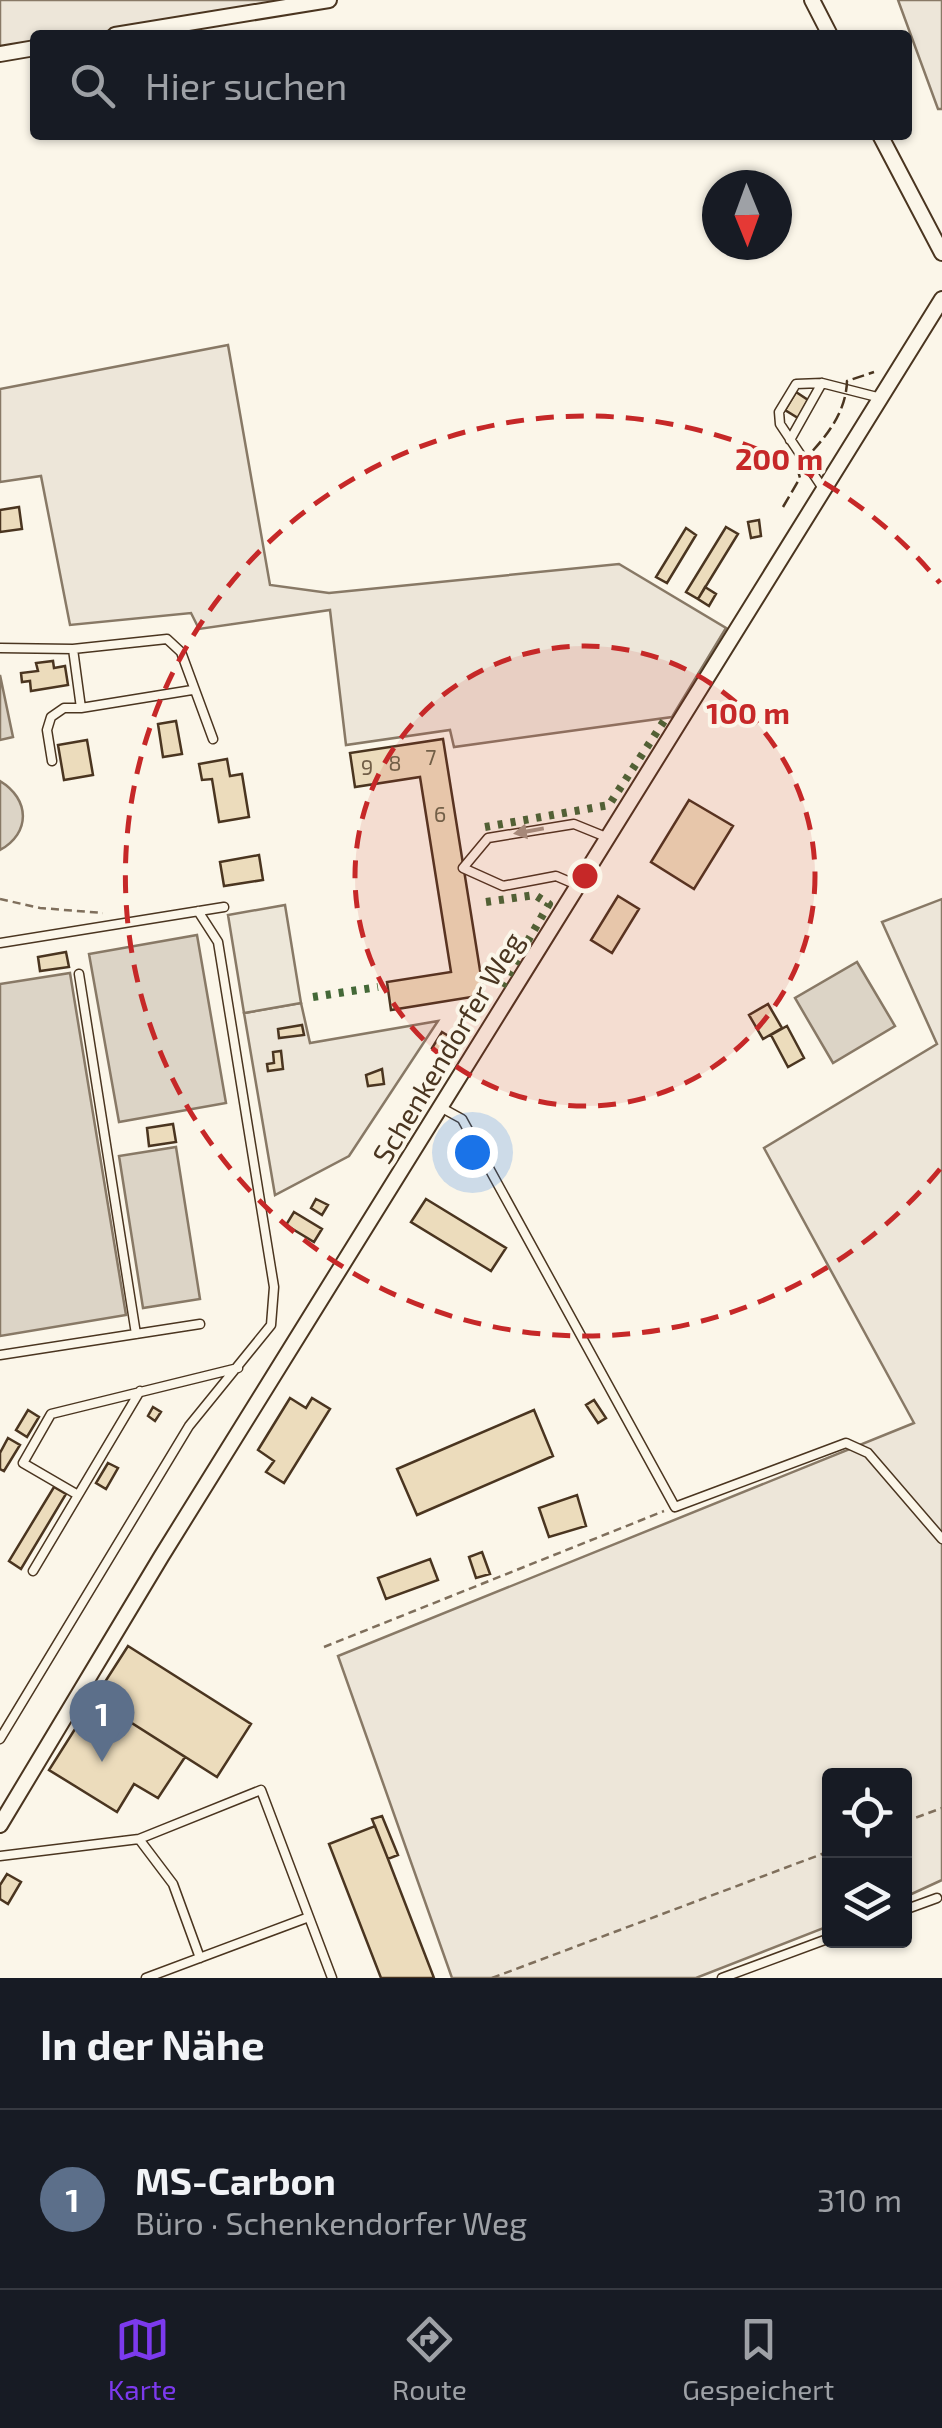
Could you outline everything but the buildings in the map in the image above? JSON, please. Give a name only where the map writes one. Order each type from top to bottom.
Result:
[{"type":"street","points":[[146,30],[329,0]]},
{"type":"street","points":[[812,0],[827,30]]},
{"type":"street","points":[[0,54],[30,49]]},
{"type":"street","points":[[883,140],[942,254]]},
{"type":"street","name":"Schenkendorfer Weg","points":[[0,1826],[160,1556],[442,1108],[877,397],[942,299]]},
{"type":"lane","points":[[822,487],[780,424],[780,412],[796,384],[822,383],[877,397]]},
{"type":"lane","points":[[790,440],[822,383]]},
{"type":"lane","points":[[0,648],[72,648],[168,639],[181,652],[213,739]]},
{"type":"lane","points":[[72,648],[81,708]]},
{"type":"lane","points":[[52,761],[48,730],[51,716],[64,708],[192,690]]},
{"type":"lane","points":[[577,885],[556,876],[503,886],[463,868],[488,838],[574,824],[606,837]]},
{"type":"lane","points":[[0,943],[224,906]]},
{"type":"lane","points":[[0,1739],[188,1426],[271,1325],[274,1286],[218,942],[198,911]]},
{"type":"lane","points":[[78,974],[136,1334]]},
{"type":"lane","points":[[442,1108],[462,1119],[675,1506],[846,1443],[868,1453],[942,1539]]},
{"type":"lane","points":[[0,1355],[200,1324]]},
{"type":"lane","points":[[78,1496],[23,1463],[51,1414],[238,1368]]},
{"type":"lane","points":[[33,1571],[140,1391]]},
{"type":"lane","points":[[0,1856],[139,1839],[261,1790],[332,1978]]},
{"type":"lane","points":[[139,1839],[173,1884],[200,1958]]},
{"type":"lane","points":[[912,1907],[937,1898]]},
{"type":"lane","points":[[146,1978],[309,1916]]},
{"type":"lane","points":[[722,1978],[822,1941]]},
{"type":"lane","points":[[173,1968],[176,1978]]},
{"type":"path","points":[[0,899],[40,908],[112,914]]},
{"type":"path","points":[[324,1647],[675,1506]]},
{"type":"path","points":[[912,1819],[942,1808]]},
{"type":"path","points":[[492,1978],[822,1853]]},
{"type":"shaded area","points":[[0,0],[302,0],[114,30],[30,30],[30,44],[0,48]]},
{"type":"shaded area","points":[[898,0],[942,0],[942,109],[938,109]]},
{"type":"shaded area","points":[[228,345],[270,585],[329,593],[619,564],[726,628],[672,717],[454,747],[450,730],[346,745],[330,610],[199,629],[191,613],[70,625],[41,476],[0,482],[0,389]]},
{"type":"shaded area","points":[[0,675],[13,737],[0,740]]},
{"type":"shaded area","points":[[0,781],[17,797],[23,816],[17,835],[0,850]]},
{"type":"shaded area","points":[[942,899],[942,1880],[912,1894],[912,1768],[822,1768],[822,1929],[696,1978],[452,1978],[338,1656],[914,1423],[764,1148],[937,1044],[882,922]]},
{"type":"shaded area","points":[[285,905],[301,1003],[244,1013],[228,915]]},
{"type":"shaded area","points":[[197,935],[226,1103],[119,1122],[89,954]]},
{"type":"shaded area","points":[[857,962],[895,1026],[833,1063],[795,998]]},
{"type":"shaded area","points":[[70,973],[126,1315],[0,1336],[0,984]]},
{"type":"shaded area","points":[[301,1003],[310,1043],[438,1021],[349,1156],[275,1195],[244,1013]]},
{"type":"shaded area","points":[[176,1147],[200,1299],[143,1308],[119,1156]]},
{"type":"hedge","points":[[485,827],[609,805],[664,721]]},
{"type":"hedge","points":[[486,902],[535,895],[549,904],[498,993]]},
{"type":"hedge","points":[[313,997],[378,987]]},
{"type":"fence","points":[[783,507],[800,478],[797,467],[837,418],[847,381],[874,372]]},
{"type":"place","name":"MS-Carbon","points":[[102,1762]]}]
